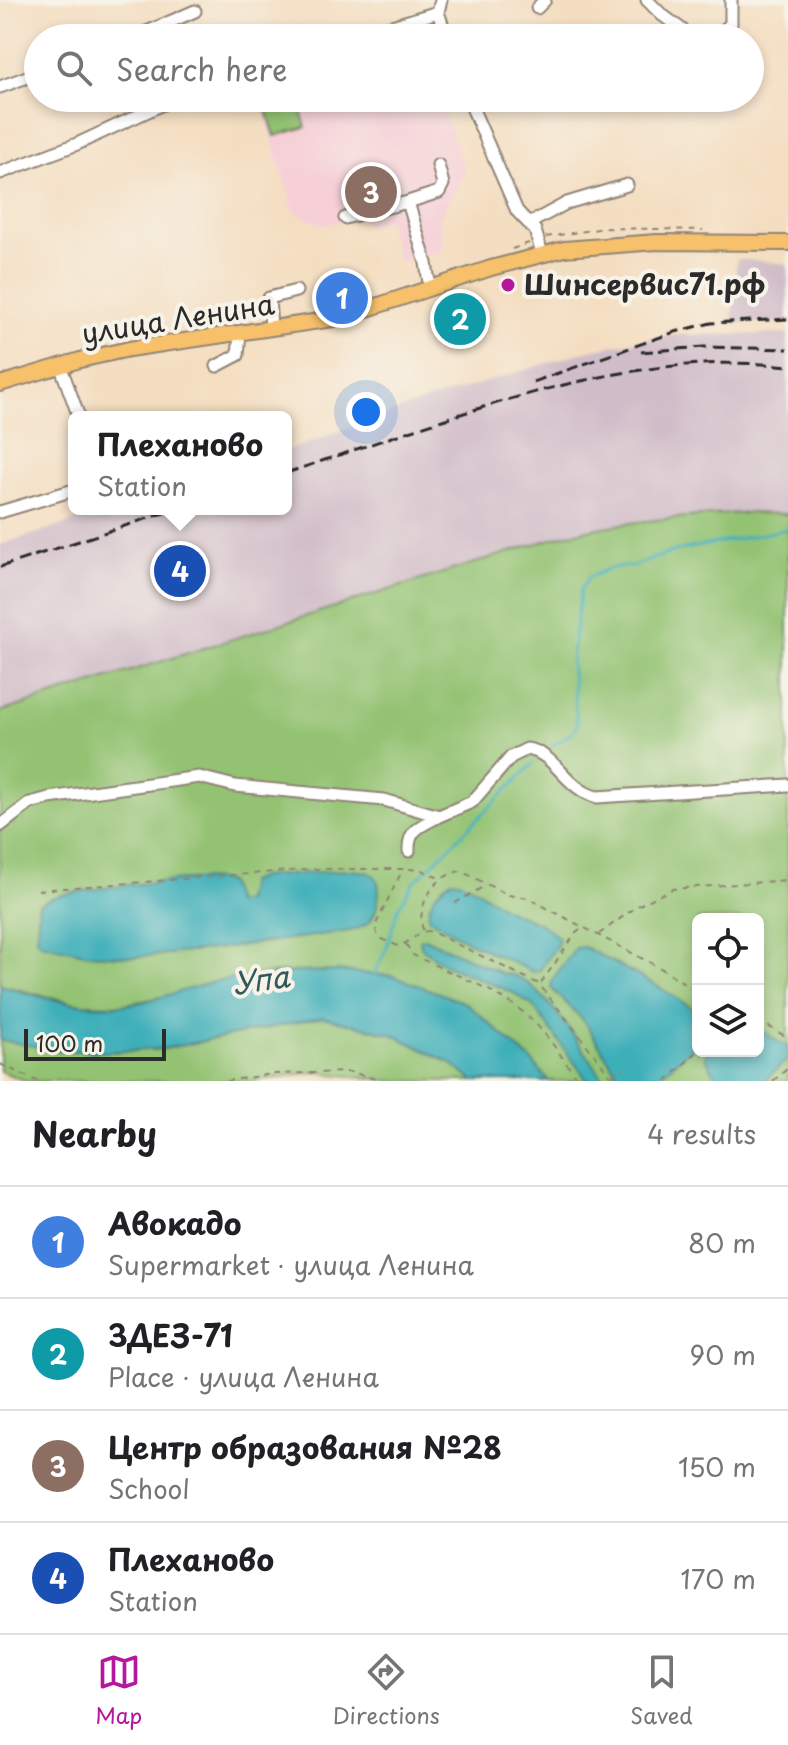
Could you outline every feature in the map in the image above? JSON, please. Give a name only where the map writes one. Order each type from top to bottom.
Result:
[{"type":"main road","name":"улица Ленина","points":[[0,384],[60,365],[129,349],[340,318],[491,268],[564,249],[641,242],[788,243]]},
{"type":"street","points":[[647,0],[674,24]]},
{"type":"street","points":[[731,0],[731,24]]},
{"type":"street","points":[[390,24],[440,6]]},
{"type":"street","points":[[165,24],[195,11]]},
{"type":"street","points":[[0,87],[24,78]]},
{"type":"street","points":[[0,173],[77,144],[146,112]]},
{"type":"street","points":[[474,112],[517,211],[537,235],[542,254]]},
{"type":"street","points":[[345,218],[439,192],[443,184],[438,165]]},
{"type":"street","points":[[530,223],[567,203],[627,185]]},
{"type":"street","points":[[408,202],[426,263],[430,289]]},
{"type":"street","points":[[271,329],[269,298],[296,291]]},
{"type":"street","points":[[217,366],[237,356],[240,333]]},
{"type":"street","points":[[60,365],[77,411]]},
{"type":"street","points":[[0,512],[68,492]]},
{"type":"street","points":[[409,851],[410,835],[439,816],[472,802],[511,757],[527,749],[540,752],[581,792],[597,797],[788,785]]},
{"type":"street","points":[[0,826],[30,803],[49,798],[199,777],[235,786],[384,800],[439,816]]},
{"type":"path","points":[[38,890],[315,869],[411,869],[422,870],[441,879]]},
{"type":"path","points":[[423,932],[420,920],[429,895],[441,879],[461,871],[508,895],[528,898],[599,934],[692,988]]},
{"type":"path","points":[[400,875],[374,929],[378,937],[389,943],[406,944],[423,932],[430,931],[539,984],[615,1081]]},
{"type":"path","points":[[599,934],[639,905],[672,889],[788,880]]},
{"type":"path","points":[[455,903],[487,885]]},
{"type":"path","points":[[539,984],[576,933],[584,927]]},
{"type":"path","points":[[406,944],[413,955],[522,1011],[579,1081]]},
{"type":"path","points":[[764,1024],[788,1038]]},
{"type":"path","points":[[666,1081],[692,1057]]},
{"type":"path","points":[[0,1064],[37,1081]]},
{"type":"path","points":[[611,1075],[624,1068]]},
{"type":"path","points":[[773,1081],[788,1068]]},
{"type":"path","points":[[226,1081],[272,1074],[351,1072],[382,1081]]},
{"type":"shaded area","points":[[263,112],[444,112],[465,171],[439,220],[443,251],[398,262],[387,220],[365,226],[362,217],[322,225],[295,213]]},
{"type":"shaded area","points":[[737,259],[788,264],[788,322],[732,323]]},
{"type":"shaded area","points":[[788,334],[788,514],[742,513],[665,518],[603,526],[564,535],[0,712],[0,545],[93,515],[292,515],[292,449],[416,404],[589,350],[670,335]]},
{"type":"green space","points":[[267,112],[301,112],[306,127],[275,136]]},
{"type":"green space","points":[[742,513],[788,514],[788,1081],[549,1081],[530,1060],[393,976],[335,971],[283,972],[216,982],[122,1005],[80,1004],[0,985],[0,712],[564,535],[675,518]]},
{"type":"green space","points":[[323,1017],[392,1034],[449,1062],[474,1081],[393,1081],[315,1072],[254,1081],[26,1081],[0,1071],[0,1040],[56,1050],[106,1052],[163,1049]]},
{"type":"water","points":[[345,870],[372,874],[379,890],[372,919],[350,931],[135,957],[89,954],[41,943],[37,938],[39,904],[62,895],[148,883],[217,880],[228,882],[235,903],[245,901],[249,882],[261,877]]},
{"type":"water","points":[[452,880],[474,888],[558,937],[558,943],[540,970],[533,972],[469,942],[429,918],[434,896]]},
{"type":"water","points":[[424,938],[527,983],[564,1022],[605,1081],[588,1081],[533,1006],[514,993],[444,964],[422,948],[420,940]]},
{"type":"water","points":[[584,947],[692,1008],[692,1047],[654,1081],[622,1081],[583,1020],[551,988],[552,980],[576,948]]},
{"type":"water","name":"Упа","points":[[335,971],[393,976],[466,1003],[531,1060],[549,1081],[474,1081],[449,1062],[392,1034],[323,1017],[163,1049],[106,1052],[56,1050],[0,1040],[0,985],[60,1001],[122,1005],[232,979]]},
{"type":"water","points":[[764,1032],[788,1048],[788,1059],[764,1081],[718,1081],[706,1057],[764,1057]]},
{"type":"waterway","points":[[552,746],[573,732],[577,725],[571,661],[581,589],[589,577],[611,568],[634,566],[675,551],[788,529]]},
{"type":"waterway","points":[[374,974],[386,949],[398,909],[413,883],[533,764]]},
{"type":"railway","points":[[533,382],[675,332],[711,323],[788,319]]},
{"type":"railway","points":[[641,352],[703,347],[788,349]]},
{"type":"railway","points":[[292,471],[470,411],[595,378],[659,368],[723,363],[788,366]]},
{"type":"railway","points":[[0,567],[158,515]]},
{"type":"place","name":"Центр образования №28","points":[[371,192]]},
{"type":"place","name":"Шинсервис71.рф","points":[[508,285]]},
{"type":"place","name":"Авокадо","points":[[342,298]]},
{"type":"place","name":"3ДЕЗ-71","points":[[460,319]]},
{"type":"place","name":"Плеханово","points":[[180,571]]}]
